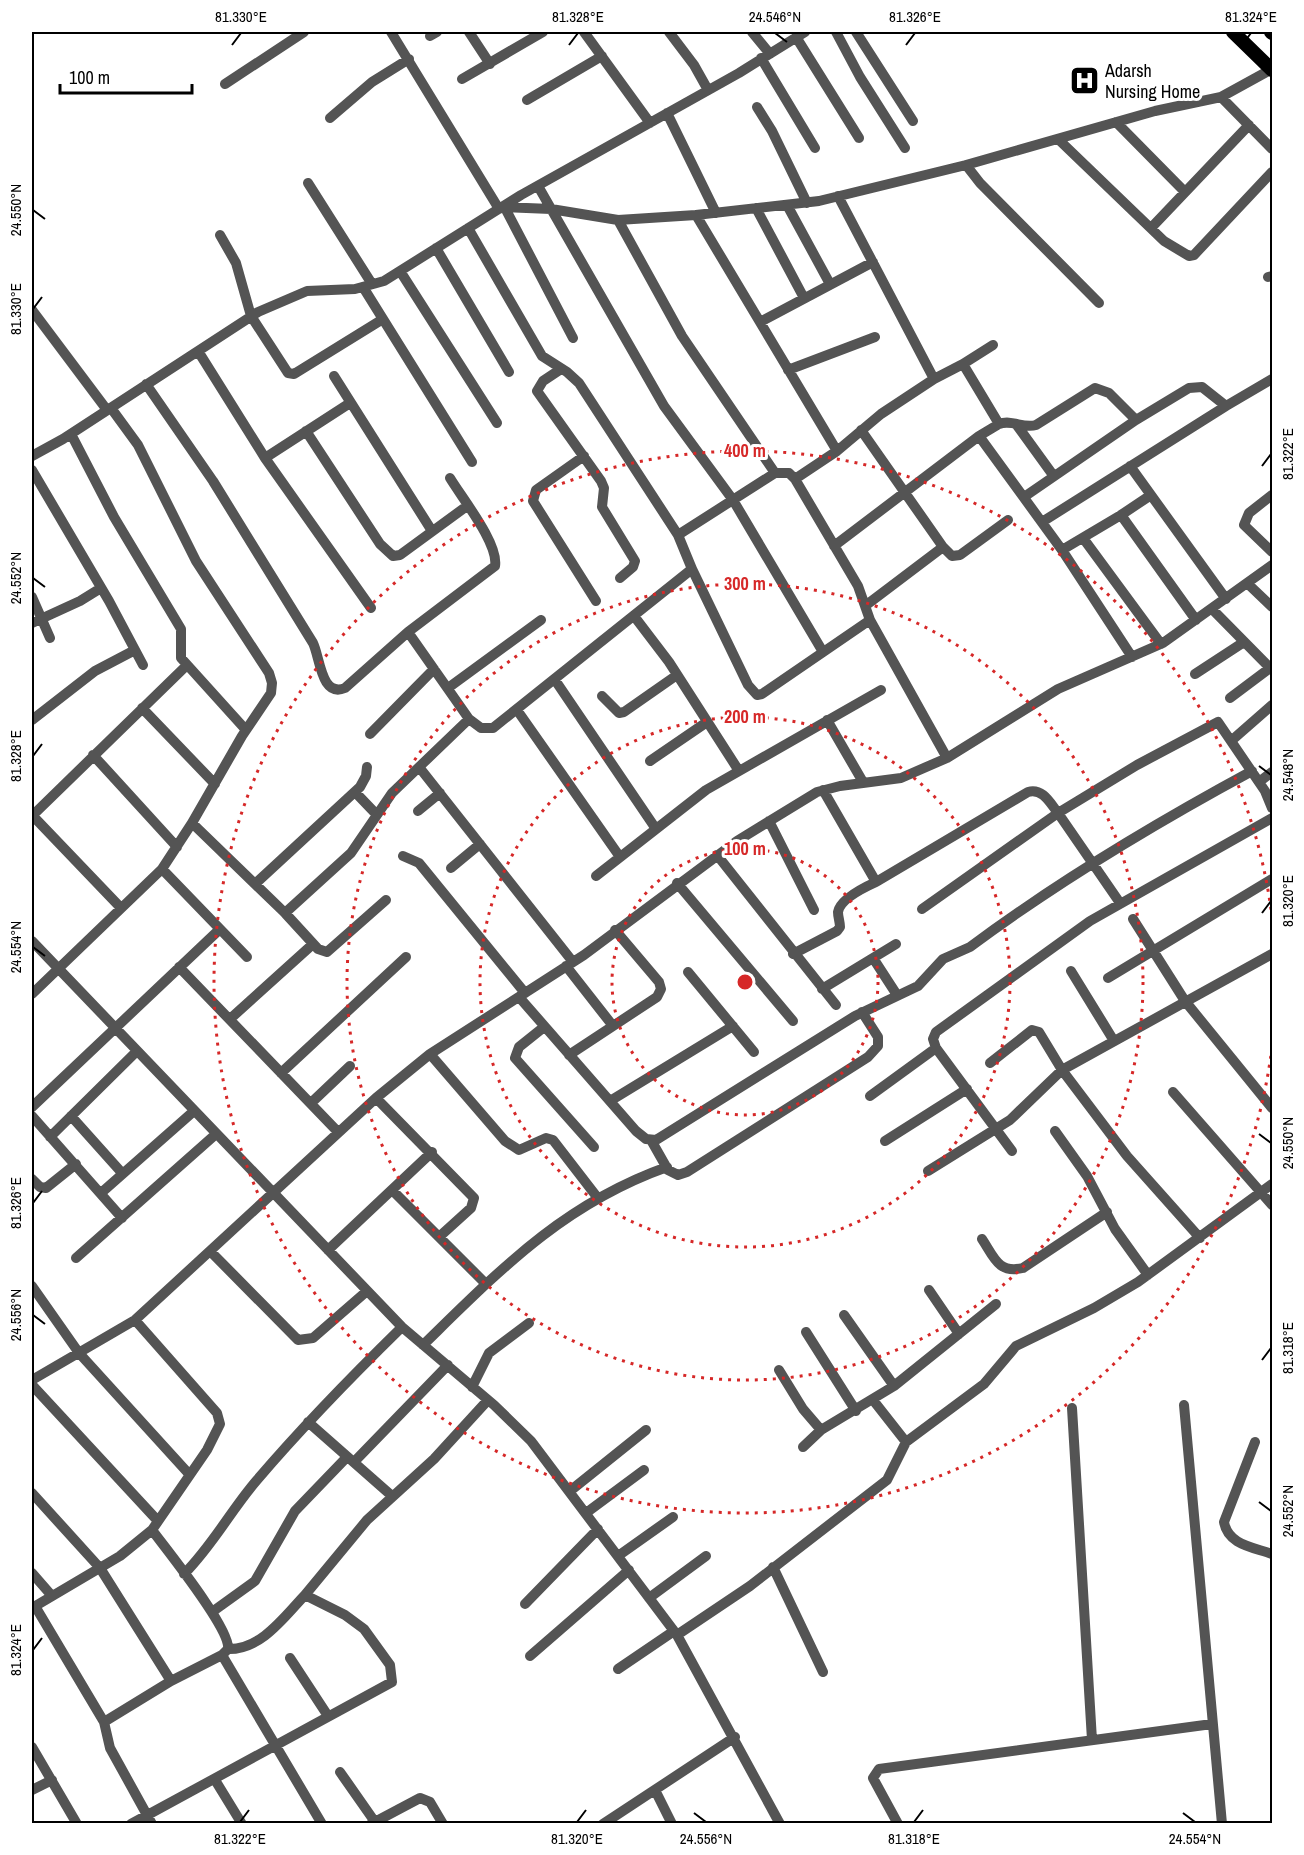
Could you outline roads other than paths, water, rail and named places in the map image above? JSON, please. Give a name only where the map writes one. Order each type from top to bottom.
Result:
[{"type":"main road","points":[[1233,32],[1272,69]]},
{"type":"street","points":[[225,84],[304,32]]},
{"type":"street","points":[[391,32],[502,208],[573,338]]},
{"type":"street","points":[[469,32],[490,64]]},
{"type":"street","points":[[462,79],[543,32]]},
{"type":"street","points":[[584,32],[650,123]]},
{"type":"street","points":[[669,32],[694,64],[708,90]]},
{"type":"street","points":[[752,32],[814,148]]},
{"type":"street","points":[[836,32],[860,77],[905,148]]},
{"type":"street","points":[[856,32],[877,68],[914,121]]},
{"type":"street","points":[[32,456],[71,434],[251,316],[308,291],[368,285],[384,281],[538,186],[708,90],[801,34],[859,138]]},
{"type":"street","points":[[527,100],[602,56]]},
{"type":"street","points":[[330,118],[372,82],[409,59]]},
{"type":"street","points":[[860,77],[877,68]]},
{"type":"street","points":[[502,208],[551,209],[618,220],[696,215],[807,203],[966,165],[1116,122],[1221,97],[1272,69]]},
{"type":"street","points":[[1221,97],[1272,148]]},
{"type":"street","points":[[757,108],[772,131],[807,203]]},
{"type":"street","points":[[667,113],[716,213]]},
{"type":"street","points":[[1116,122],[1185,192]]},
{"type":"street","points":[[1151,228],[1249,125]]},
{"type":"street","points":[[1059,139],[1151,228],[1183,254],[1194,255],[1272,172]]},
{"type":"street","points":[[966,165],[980,183],[1099,303]]},
{"type":"street","points":[[308,183],[368,285],[382,319],[472,462]]},
{"type":"street","points":[[538,186],[664,406],[734,500],[824,652]]},
{"type":"street","points":[[838,196],[934,379]]},
{"type":"street","points":[[787,205],[830,284]]},
{"type":"street","points":[[756,208],[804,298]]},
{"type":"street","points":[[696,215],[837,451]]},
{"type":"street","points":[[618,220],[682,336],[775,473]]},
{"type":"street","points":[[468,228],[542,356],[579,383],[678,535],[692,569],[752,692],[762,694],[870,620]]},
{"type":"street","points":[[220,235],[236,263],[251,316],[283,369],[294,374],[382,319]]},
{"type":"street","points":[[436,248],[509,372]]},
{"type":"street","points":[[760,322],[873,262]]},
{"type":"street","points":[[400,271],[497,423]]},
{"type":"street","points":[[32,310],[138,445],[196,561],[269,673],[272,683],[271,693],[162,869],[32,994]]},
{"type":"street","points":[[788,370],[875,337]]},
{"type":"street","points":[[795,479],[934,379],[993,345]]},
{"type":"street","points":[[198,351],[265,458],[370,608]]},
{"type":"street","points":[[963,364],[999,424]]},
{"type":"street","points":[[561,369],[543,381],[537,391],[602,481],[604,488],[602,507],[635,561],[633,567],[620,579]]},
{"type":"street","points":[[334,376],[432,531]]},
{"type":"street","points":[[1042,522],[1272,379]]},
{"type":"street","points":[[146,384],[213,481],[314,643],[321,672],[329,687],[336,690],[345,688],[408,632],[495,566],[497,558],[491,544],[450,478]]},
{"type":"street","points":[[1024,497],[1136,420],[1198,385],[1226,406]]},
{"type":"street","points":[[834,546],[980,435],[999,424],[1016,423],[1029,428],[1095,388],[1109,393],[1136,420]]},
{"type":"street","points":[[265,458],[350,403]]},
{"type":"street","points":[[1016,423],[1053,476]]},
{"type":"street","points":[[861,430],[944,547],[956,556],[1008,520]]},
{"type":"street","points":[[306,431],[387,553],[400,555],[467,506]]},
{"type":"street","points":[[71,434],[114,517],[181,628],[180,654],[186,666],[246,730]]},
{"type":"street","points":[[980,435],[1062,550],[1132,657]]},
{"type":"street","points":[[584,456],[536,490],[533,501],[596,601]]},
{"type":"street","points":[[1130,466],[1226,599]]},
{"type":"street","points":[[32,470],[143,665]]},
{"type":"street","points":[[678,535],[775,473],[789,473],[795,479],[858,586],[870,620],[947,758]]},
{"type":"street","points":[[1062,550],[1151,495]]},
{"type":"street","points":[[1272,495],[1249,513],[1244,525],[1272,552]]},
{"type":"street","points":[[1120,515],[1196,620]]},
{"type":"street","points":[[1083,538],[1161,644]]},
{"type":"street","points":[[865,606],[944,547]]},
{"type":"street","points":[[32,1380],[135,1320],[338,1132],[430,1054],[569,964],[717,855],[804,798],[823,790],[863,782],[901,778],[947,758],[1058,689],[1161,644],[1272,565]]},
{"type":"street","points":[[408,632],[469,719],[486,730],[518,710],[692,569]]},
{"type":"street","points":[[1248,584],[1272,608]]},
{"type":"street","points":[[36,621],[101,588]]},
{"type":"street","points":[[32,597],[36,621],[50,638]]},
{"type":"street","points":[[1212,609],[1271,669],[1230,698]]},
{"type":"street","points":[[634,616],[677,675],[739,771]]},
{"type":"street","points":[[448,688],[540,620]]},
{"type":"street","points":[[1194,674],[1244,642]]},
{"type":"street","points":[[32,720],[95,670],[135,650]]},
{"type":"street","points":[[121,908],[32,816],[186,666]]},
{"type":"street","points":[[370,734],[434,669]]},
{"type":"street","points":[[602,696],[619,713],[624,712],[677,675]]},
{"type":"street","points":[[555,680],[656,829]]},
{"type":"street","points":[[596,876],[706,790],[881,690]]},
{"type":"street","points":[[1231,741],[1272,705]]},
{"type":"street","points":[[142,708],[215,784]]},
{"type":"street","points":[[518,710],[620,857]]},
{"type":"street","points":[[285,913],[351,853],[392,793],[469,719]]},
{"type":"street","points":[[827,720],[863,782]]},
{"type":"street","points":[[650,761],[707,722]]},
{"type":"street","points":[[922,909],[1058,813],[1137,765],[1218,722],[1259,782],[1272,808]]},
{"type":"street","points":[[93,755],[177,847]]},
{"type":"street","points":[[255,884],[355,792],[366,776],[367,766]]},
{"type":"street","points":[[419,767],[480,844],[613,1026]]},
{"type":"street","points":[[651,1140],[656,1140],[862,1012],[918,986],[951,953],[970,947],[1094,862],[1252,771]]},
{"type":"street","points":[[1259,782],[1272,772]]},
{"type":"street","points":[[823,790],[876,882]]},
{"type":"street","points":[[793,954],[837,931],[840,927],[838,915],[841,906],[861,889],[1035,790],[1042,793],[1058,813],[1094,862],[1119,903]]},
{"type":"street","points":[[355,792],[377,815]]},
{"type":"street","points":[[418,811],[440,793]]},
{"type":"street","points":[[1012,1151],[936,1048],[933,1039],[941,1028],[1090,921],[1272,818]]},
{"type":"street","points":[[769,821],[814,910]]},
{"type":"street","points":[[192,823],[323,952],[327,952],[386,900]]},
{"type":"street","points":[[451,868],[480,844]]},
{"type":"street","points":[[717,855],[793,954],[836,1005]]},
{"type":"street","points":[[403,856],[419,863],[522,995],[544,1027],[636,1131],[651,1140],[673,1174],[687,1172],[868,1057],[878,1046],[878,1037],[862,1012]]},
{"type":"street","points":[[162,869],[247,957]]},
{"type":"street","points":[[1108,978],[1152,949],[1272,879]]},
{"type":"street","points":[[677,883],[793,1021]]},
{"type":"street","points":[[1133,920],[1185,1001],[1272,1108]]},
{"type":"street","points":[[32,1107],[220,929]]},
{"type":"street","points":[[569,1055],[657,997],[661,989],[658,982],[615,930]]},
{"type":"street","points":[[32,941],[402,1327],[488,1400],[531,1441],[676,1633],[735,1737],[780,1824]]},
{"type":"street","points":[[230,1019],[313,944]]},
{"type":"street","points":[[822,989],[896,944]]},
{"type":"street","points":[[928,1171],[1022,1111],[1062,1070],[1272,954]]},
{"type":"street","points":[[281,1073],[406,957]]},
{"type":"street","points":[[873,958],[897,995]]},
{"type":"street","points":[[179,967],[338,1132]]},
{"type":"street","points":[[1071,971],[1114,1041]]},
{"type":"street","points":[[688,972],[754,1052]]},
{"type":"street","points":[[610,1101],[733,1026]]},
{"type":"street","points":[[544,1027],[519,1047],[515,1058],[594,1147]]},
{"type":"street","points":[[990,1062],[1032,1030],[1042,1035],[1062,1070],[1127,1156],[1200,1238]]},
{"type":"street","points":[[870,1096],[936,1048]]},
{"type":"street","points":[[50,1137],[137,1052]]},
{"type":"street","points":[[430,1054],[504,1141],[519,1150],[546,1138],[553,1140],[597,1197]]},
{"type":"street","points":[[311,1103],[350,1066]]},
{"type":"street","points":[[885,1141],[967,1089]]},
{"type":"street","points":[[1173,1092],[1272,1205]]},
{"type":"street","points":[[376,1098],[432,1152],[474,1198],[471,1208],[439,1237]]},
{"type":"street","points":[[101,1193],[194,1111]]},
{"type":"street","points":[[32,1116],[122,1218]]},
{"type":"street","points":[[71,1116],[123,1173]]},
{"type":"street","points":[[1055,1131],[1088,1176],[1115,1229],[1148,1275]]},
{"type":"street","points":[[76,1258],[216,1134]]},
{"type":"street","points":[[328,1251],[432,1152]]},
{"type":"street","points":[[32,1179],[40,1187],[46,1188],[76,1164]]},
{"type":"street","points":[[423,1345],[518,1254],[597,1197],[638,1177],[667,1167]]},
{"type":"street","points":[[618,1669],[676,1633],[773,1567],[887,1480],[906,1442],[984,1384],[1016,1346],[1094,1308],[1148,1275],[1262,1194],[1272,1184]]},
{"type":"street","points":[[392,1190],[486,1284]]},
{"type":"street","points":[[982,1239],[999,1265],[1012,1270],[1023,1268],[1107,1212]]},
{"type":"street","points":[[210,1251],[298,1340],[313,1338],[367,1291]]},
{"type":"street","points":[[32,1286],[79,1353],[189,1474]]},
{"type":"street","points":[[929,1290],[959,1334]]},
{"type":"street","points":[[803,1447],[821,1430],[894,1386],[996,1304]]},
{"type":"street","points":[[844,1315],[894,1386]]},
{"type":"street","points":[[135,1320],[217,1413],[220,1424],[216,1434],[155,1525],[100,1568],[33,1607],[104,1722],[110,1748],[149,1819]]},
{"type":"street","points":[[472,1387],[489,1353],[529,1323]]},
{"type":"street","points":[[184,1574],[204,1554],[255,1483],[308,1422],[402,1327]]},
{"type":"street","points":[[806,1332],[856,1411]]},
{"type":"street","points":[[212,1612],[255,1581],[295,1511],[448,1365]]},
{"type":"street","points":[[779,1370],[803,1409],[821,1430]]},
{"type":"street","points":[[32,1385],[155,1525],[184,1574],[212,1612],[227,1638],[225,1652],[322,1824]]},
{"type":"street","points":[[104,1722],[171,1681],[225,1652],[243,1648],[255,1642],[278,1624],[305,1595],[346,1543],[392,1496],[434,1459],[488,1400]]},
{"type":"street","points":[[873,1400],[906,1442]]},
{"type":"street","points":[[1184,1405],[1222,1824]]},
{"type":"street","points":[[1072,1408],[1092,1740]]},
{"type":"street","points":[[308,1422],[392,1496]]},
{"type":"street","points":[[570,1491],[646,1430]]},
{"type":"street","points":[[1255,1443],[1224,1522],[1226,1533],[1233,1540],[1272,1554]]},
{"type":"street","points":[[586,1513],[644,1470]]},
{"type":"street","points":[[32,1493],[100,1568],[171,1681]]},
{"type":"street","points":[[618,1556],[673,1517]]},
{"type":"street","points":[[525,1604],[598,1529]]},
{"type":"street","points":[[650,1598],[705,1556]]},
{"type":"street","points":[[773,1567],[823,1671]]},
{"type":"street","points":[[530,1656],[629,1570]]},
{"type":"street","points":[[32,1573],[52,1596]]},
{"type":"street","points":[[131,1824],[149,1819],[328,1716],[387,1687],[393,1677],[390,1665],[364,1629],[345,1615],[305,1595]]},
{"type":"street","points":[[290,1658],[328,1716]]},
{"type":"street","points":[[898,1824],[873,1778],[879,1769],[1212,1724]]},
{"type":"street","points":[[603,1824],[735,1737]]},
{"type":"street","points":[[32,1747],[77,1824]]},
{"type":"street","points":[[340,1772],[373,1823],[420,1798],[430,1802],[443,1824]]},
{"type":"street","points":[[32,1790],[52,1780]]},
{"type":"street","points":[[215,1780],[242,1824]]},
{"type":"street","points":[[656,1790],[672,1824]]},
{"type":"place","name":"Adarsh Nursing Home","points":[[1084,80]]}]
